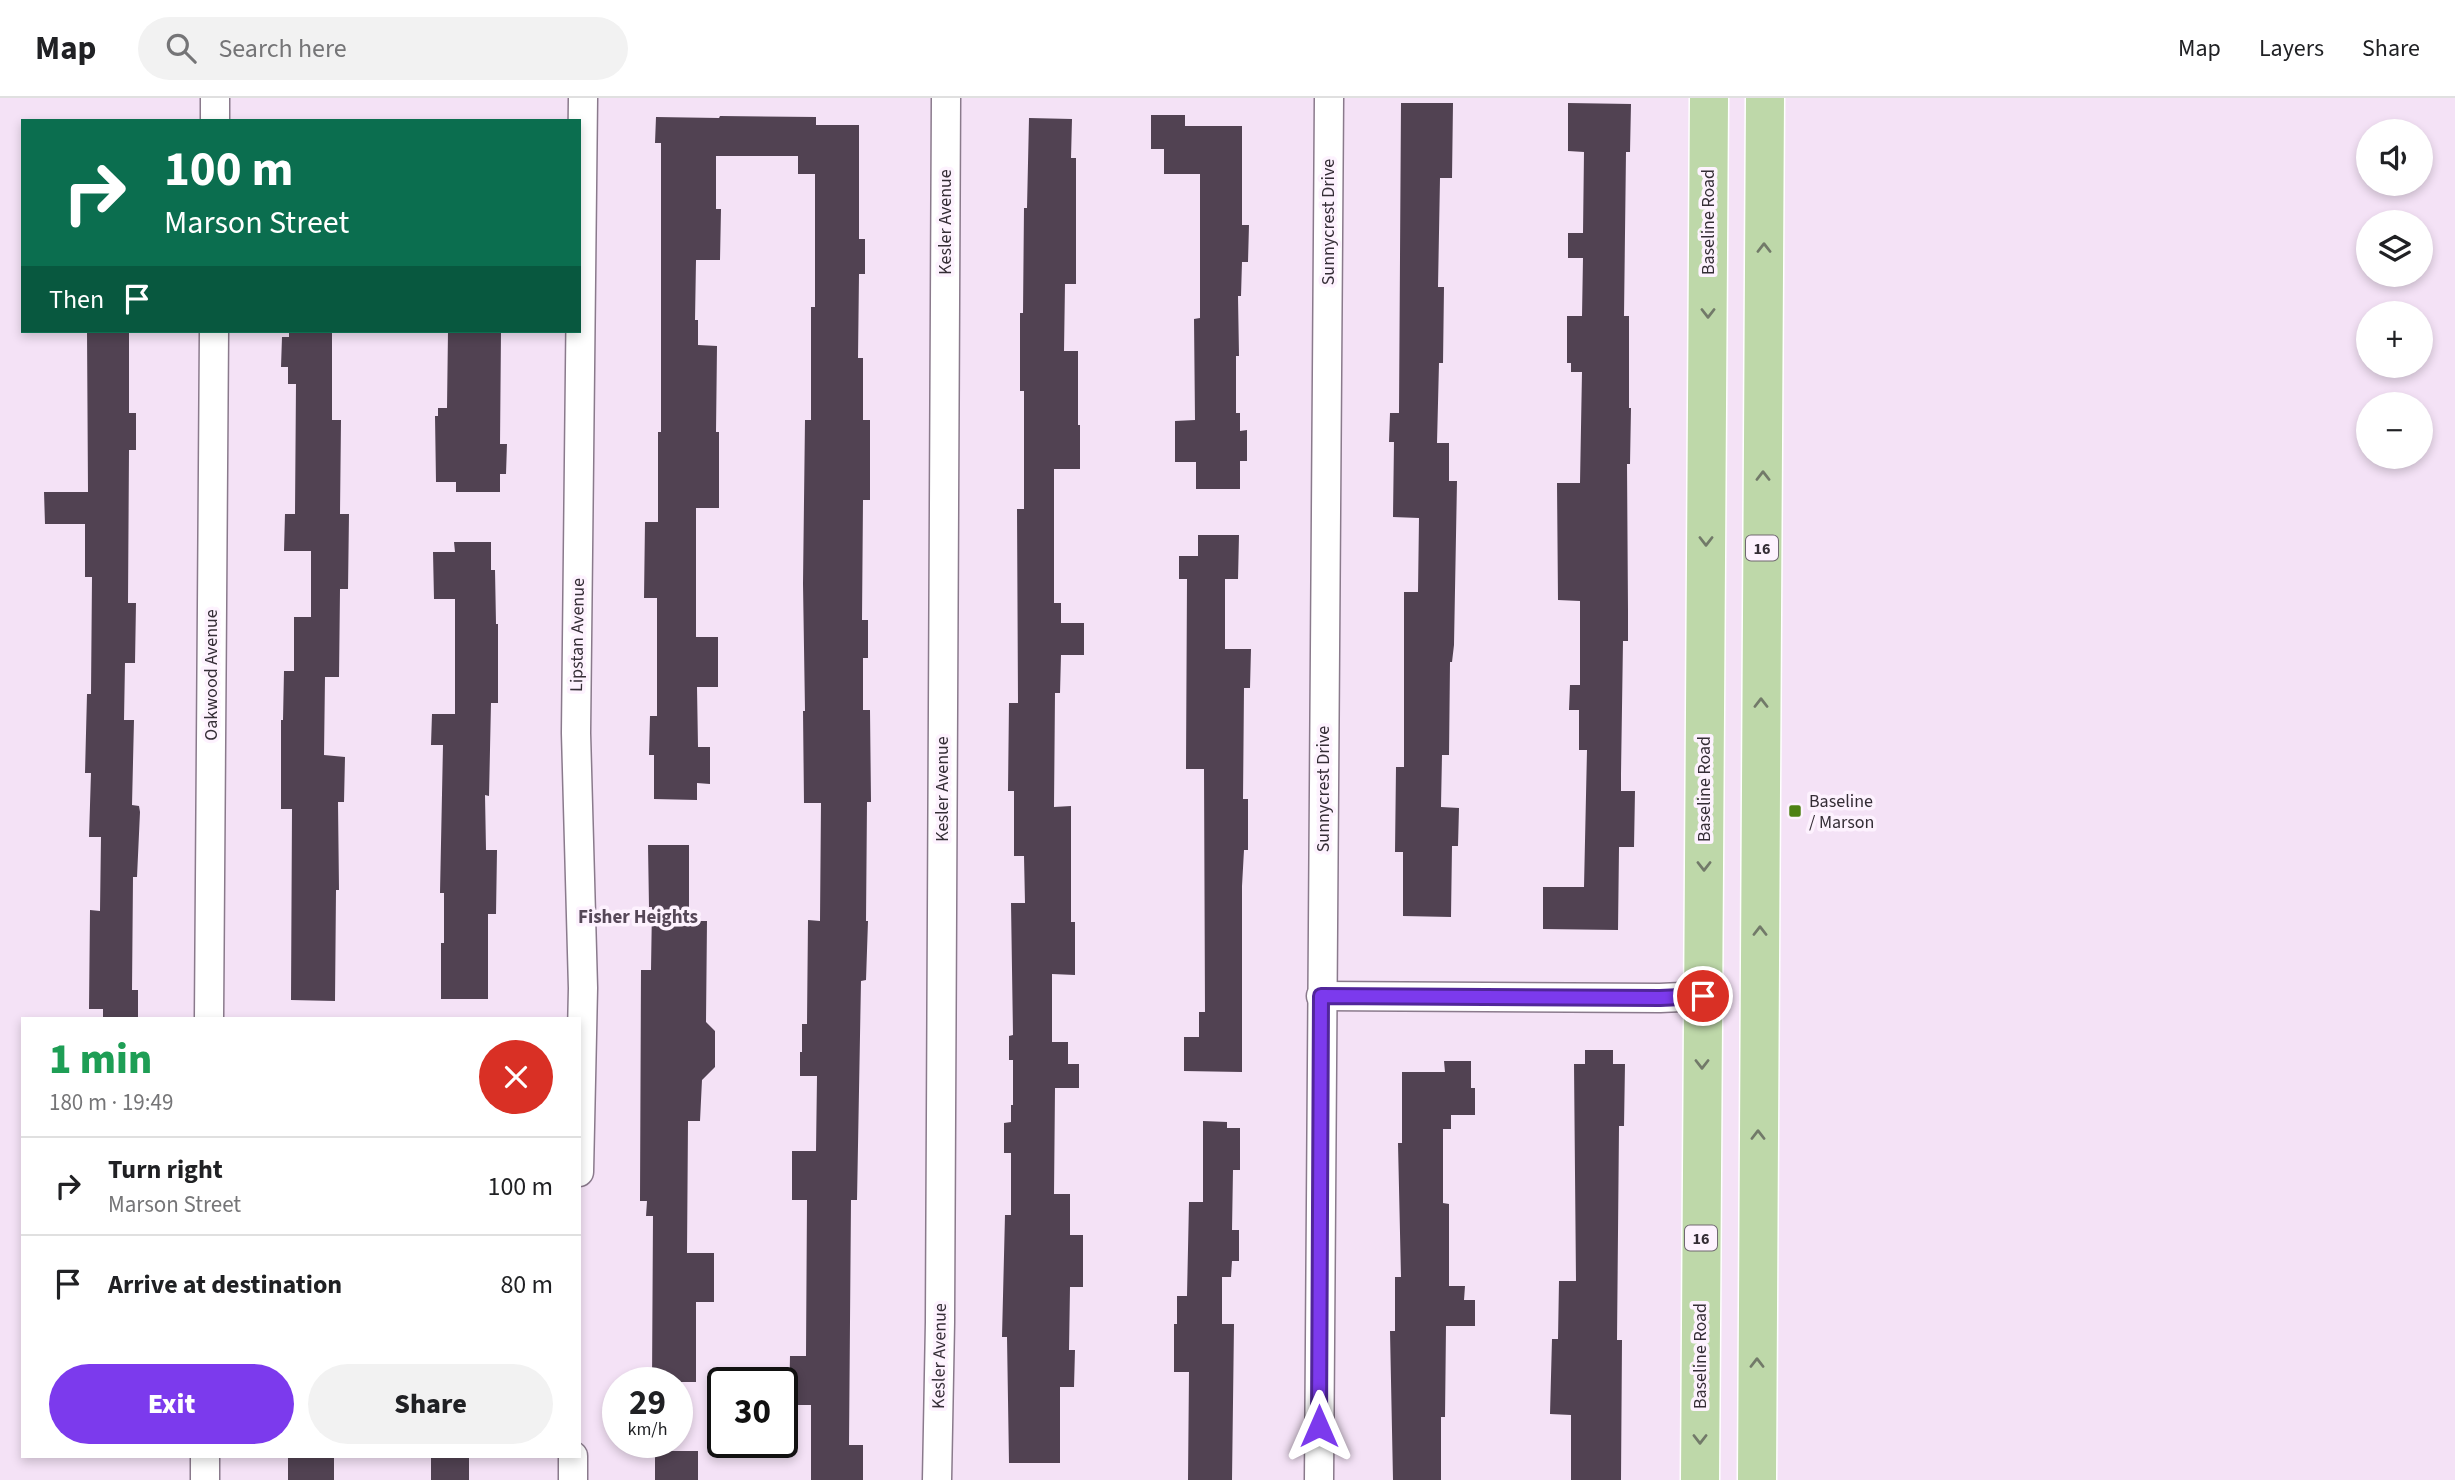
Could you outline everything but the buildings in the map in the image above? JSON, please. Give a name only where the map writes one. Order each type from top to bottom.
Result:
[{"type":"main road","name":"Baseline Road","points":[[1700,1480],[1709,98]]},
{"type":"main road","name":"16","points":[[1756,1480],[1765,98]]},
{"type":"street","points":[[215,98],[215,119]]},
{"type":"street","name":"Lipstan Avenue","points":[[581,279],[583,98]]},
{"type":"street","name":"Kesler Avenue","points":[[937,1480],[946,98]]},
{"type":"street","name":"Sunnycrest Drive","points":[[1319,1480],[1329,98]]},
{"type":"street","name":"Oakwood Avenue","points":[[209,1017],[214,333]]},
{"type":"street","name":"Lipstan Avenue","points":[[580,333],[576,733],[583,988],[581,1080]]},
{"type":"street","points":[[1321,996],[1703,996]]},
{"type":"street","points":[[205,1458],[205,1480]]},
{"type":"street","points":[[573,1458],[573,1480]]},
{"type":"place","name":"Baseline / Marson","points":[[1795,811]]},
{"type":"district","name":"Fisher Heights","points":[[638,916]]},
{"type":"route","points":[[1319,1426],[1321,996],[1703,996]]}]
